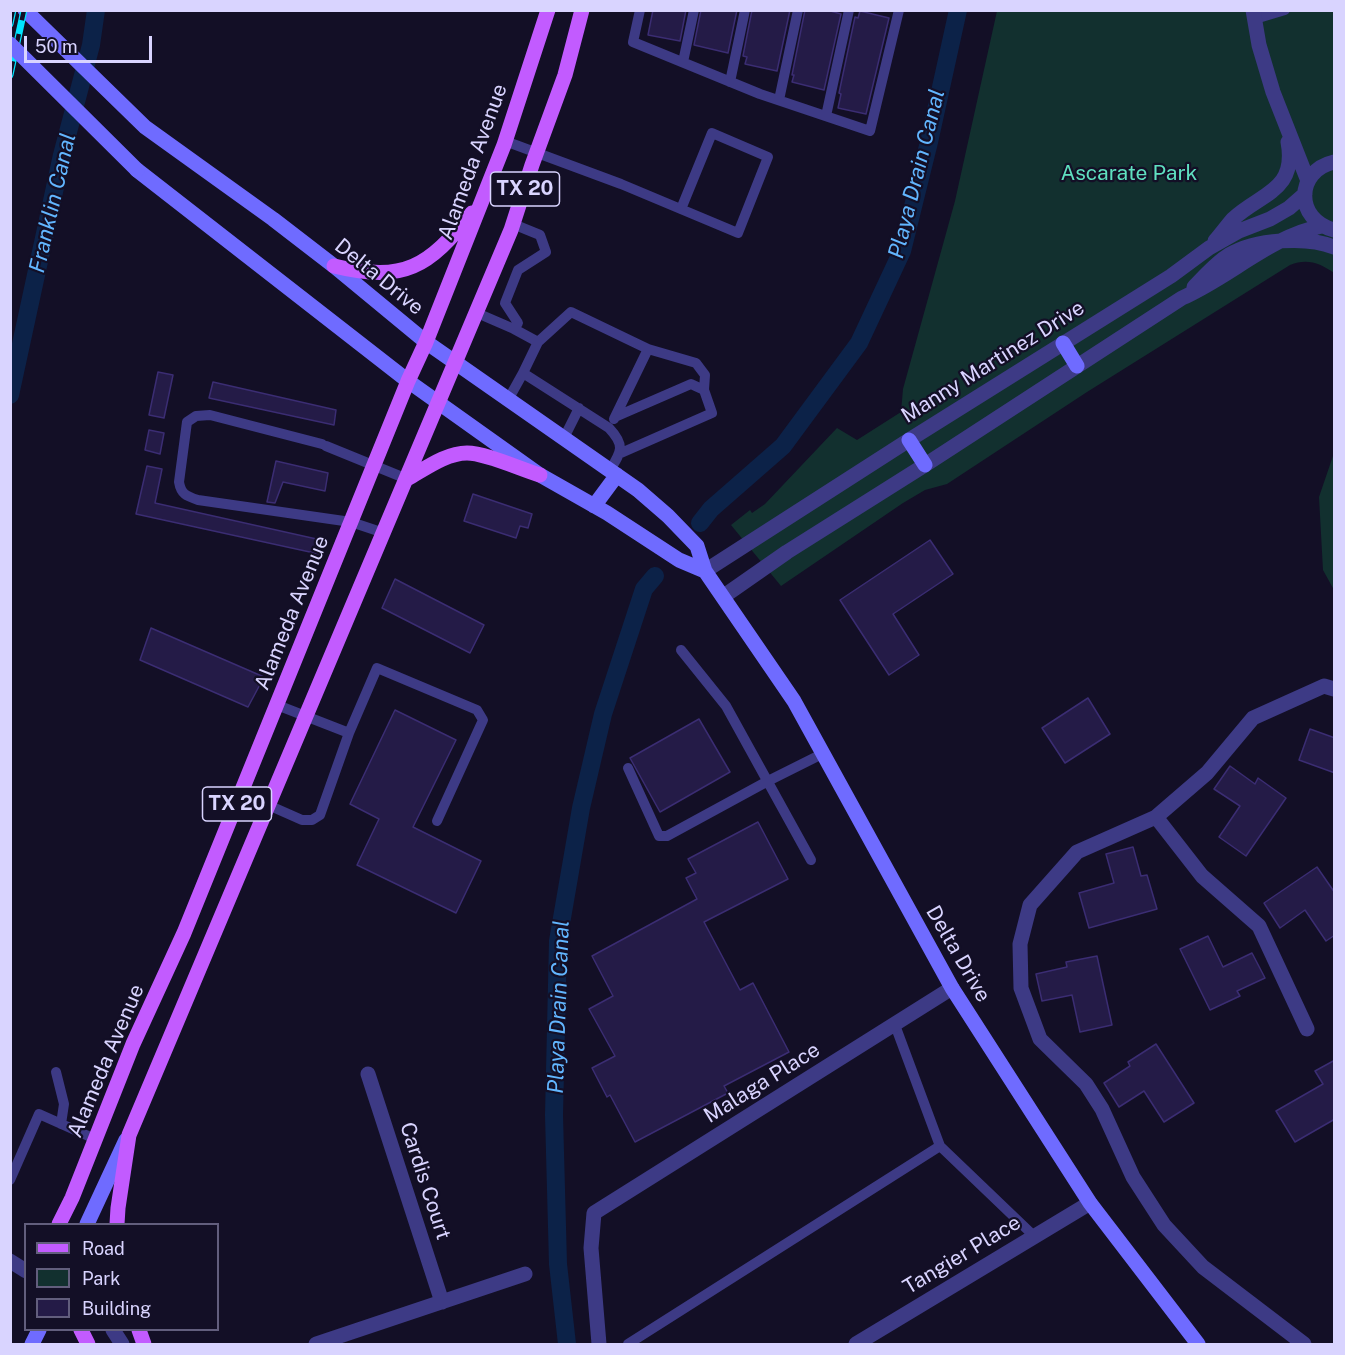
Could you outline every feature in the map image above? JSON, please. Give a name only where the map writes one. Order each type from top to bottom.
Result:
[{"type":"main road","name":"Delta Drive","points":[[25,10],[145,128],[273,219],[426,342],[614,472],[668,516],[697,546],[705,571],[794,701],[952,988],[1090,1203],[1198,1344]]},
{"type":"main road","name":"Alameda Avenue","points":[[59,1223],[134,1044],[184,933],[408,381],[426,342],[505,141],[548,10]]},
{"type":"main road","name":"TX 20","points":[[117,1223],[129,1135],[440,404],[513,224],[566,75],[582,10]]},
{"type":"main road","name":"Delta Drive","points":[[10,44],[137,170],[408,381],[540,475],[679,560],[705,571]]},
{"type":"main road","points":[[334,267],[359,272],[384,273],[416,266],[431,258],[453,237],[482,201]]},
{"type":"main road","points":[[1063,343],[1077,366]]},
{"type":"main road","points":[[909,440],[925,465]]},
{"type":"main road","points":[[407,479],[443,459],[467,453],[540,475]]},
{"type":"main road","points":[[594,506],[614,472]]},
{"type":"main road","points":[[87,1223],[129,1135]]},
{"type":"street","points":[[1254,15],[1267,73],[1306,188],[1309,212],[1328,228]]},
{"type":"street","points":[[1209,248],[1234,219],[1275,190],[1286,178],[1289,149],[1284,122]]},
{"type":"street","name":"Manny Martinez Drive","points":[[705,571],[1171,276],[1209,248],[1289,208],[1306,188],[1314,172],[1323,165],[1335,162]]},
{"type":"street","points":[[724,596],[787,552],[1182,298],[1200,291],[1278,242],[1307,229],[1328,228]]},
{"type":"street","points":[[1278,242],[1308,240],[1335,247]]},
{"type":"street","points":[[1304,1344],[1203,1267],[1164,1225],[1133,1177],[1102,1109],[1086,1084],[1040,1039],[1021,988],[1020,944],[1030,905],[1077,852],[1156,817],[1207,773],[1253,718],[1324,686],[1335,689]]},
{"type":"street","points":[[1156,817],[1202,876],[1259,926],[1307,1029]]},
{"type":"street","name":"Malaga Place","points":[[599,1344],[591,1248],[594,1213],[952,988]]},
{"type":"street","name":"Cardis Court","points":[[368,1074],[442,1302]]},
{"type":"street","name":"Tangier Place","points":[[856,1344],[1090,1203]]},
{"type":"street","points":[[10,1261],[24,1270]]},
{"type":"street","points":[[316,1344],[525,1274]]},
{"type":"street","points":[[114,1331],[122,1344]]},
{"type":"lane","points":[[640,10],[633,42],[730,82],[870,131],[899,10]]},
{"type":"lane","points":[[683,62],[694,10]]},
{"type":"lane","points":[[730,82],[745,10]]},
{"type":"lane","points":[[779,100],[798,10]]},
{"type":"lane","points":[[826,116],[849,10]]},
{"type":"lane","points":[[1254,15],[1285,10]]},
{"type":"lane","points":[[505,141],[738,232],[768,157],[712,133],[681,209]]},
{"type":"lane","points":[[513,224],[540,235],[550,264]]},
{"type":"lane","points":[[516,326],[505,303],[518,270],[546,252]]},
{"type":"lane","points":[[508,400],[538,342],[570,308],[648,350],[696,363],[705,375],[704,390],[712,413],[621,453]]},
{"type":"lane","points":[[516,326],[526,312]]},
{"type":"lane","points":[[477,313],[516,326],[538,342]]},
{"type":"lane","points":[[609,428],[648,350]]},
{"type":"lane","points":[[523,373],[609,428],[619,439],[621,453],[614,472]]},
{"type":"lane","points":[[615,417],[691,384],[704,390]]},
{"type":"lane","points":[[564,438],[579,408]]},
{"type":"lane","points":[[384,533],[351,522],[198,500],[185,495],[180,491],[178,482],[187,422],[196,416],[210,415],[324,445],[407,479]]},
{"type":"lane","points":[[681,650],[726,706],[811,860]]},
{"type":"lane","points":[[241,793],[302,820],[312,820],[320,814],[349,733],[377,668],[477,710],[483,720],[437,821]]},
{"type":"lane","points":[[277,705],[349,733]]},
{"type":"lane","points":[[628,768],[659,836],[667,836],[822,754]]},
{"type":"lane","points":[[895,1025],[940,1146],[1034,1236]]},
{"type":"lane","points":[[56,1072],[64,1104],[61,1124]]},
{"type":"lane","points":[[10,1180],[39,1114],[95,1139]]},
{"type":"lane","points":[[628,1344],[940,1146]]},
{"type":"green space","name":"Ascarate Park","points":[[997,11],[1334,11],[1334,273],[1313,263],[1302,262],[1290,265],[1087,392],[947,484],[925,490],[903,503],[781,586],[731,525],[750,510],[752,513],[765,504],[837,428],[857,440],[901,412],[903,389],[955,201]]},
{"type":"green space","points":[[1334,453],[1334,590],[1323,570],[1319,497]]},
{"type":"building","points":[[653,10],[686,10],[680,41],[648,35]]},
{"type":"building","points":[[701,10],[737,10],[728,53],[694,45]]},
{"type":"building","points":[[752,10],[790,10],[777,71],[745,64],[747,57],[743,56]]},
{"type":"building","points":[[805,10],[827,10],[841,14],[824,90],[792,82]]},
{"type":"building","points":[[860,11],[889,18],[866,114],[838,108],[855,17],[858,18]]},
{"type":"building","points":[[158,372],[173,375],[164,418],[149,415]]},
{"type":"building","points":[[213,382],[336,410],[334,425],[209,398]]},
{"type":"building","points":[[149,430],[164,433],[160,454],[145,450]]},
{"type":"building","points":[[276,461],[328,473],[325,491],[283,482],[275,503],[267,502]]},
{"type":"building","points":[[147,466],[162,469],[155,503],[321,540],[319,554],[136,514]]},
{"type":"building","points":[[473,494],[532,514],[528,528],[520,526],[516,538],[464,521]]},
{"type":"building","points":[[930,540],[953,574],[893,614],[919,655],[889,675],[840,600]]},
{"type":"building","points":[[395,579],[484,625],[470,653],[382,608]]},
{"type":"building","points":[[151,628],[264,677],[248,707],[140,660]]},
{"type":"building","points":[[1088,698],[1110,734],[1065,763],[1042,728]]},
{"type":"building","points":[[395,710],[456,740],[413,827],[481,861],[456,913],[357,865],[379,819],[350,804]]},
{"type":"building","points":[[699,719],[730,772],[660,812],[630,758]]},
{"type":"building","points":[[1310,729],[1335,738],[1335,773],[1299,760]]},
{"type":"building","points":[[1230,766],[1255,784],[1258,778],[1286,798],[1246,856],[1219,837],[1240,806],[1214,789]]},
{"type":"building","points":[[758,822],[788,879],[704,922],[740,990],[753,983],[789,1052],[724,1086],[728,1093],[635,1142],[610,1095],[607,1097],[592,1068],[615,1056],[589,1009],[613,996],[592,956],[697,899],[686,878],[696,873],[688,859]]},
{"type":"building","points":[[1133,847],[1141,876],[1147,875],[1157,909],[1089,928],[1079,893],[1114,883],[1106,854]]},
{"type":"building","points":[[1317,867],[1335,893],[1335,935],[1326,941],[1305,910],[1280,928],[1264,903]]},
{"type":"building","points":[[1208,936],[1223,967],[1252,953],[1265,978],[1237,991],[1240,996],[1210,1010],[1180,949]]},
{"type":"building","points":[[1097,956],[1112,1025],[1080,1032],[1072,995],[1042,1001],[1036,974],[1067,967],[1066,962]]},
{"type":"building","points":[[1156,1044],[1194,1103],[1164,1122],[1144,1091],[1119,1107],[1104,1083],[1130,1066],[1128,1062]]},
{"type":"building","points":[[1335,1060],[1335,1119],[1295,1142],[1276,1111],[1323,1084],[1315,1071]]},
{"type":"waterway","name":"Franklin Canal","points":[[10,395],[62,155],[91,45],[96,10]]},
{"type":"waterway","name":"Playa Drain Canal","points":[[700,523],[711,509],[783,446],[859,343],[902,251],[958,10]]},
{"type":"waterway","name":"Playa Drain Canal","points":[[567,1344],[558,1264],[554,1115],[558,941],[581,808],[603,714],[644,589],[655,576]]},
{"type":"railway","points":[[10,24],[13,10]]},
{"type":"railway","points":[[10,75],[24,10]]}]
